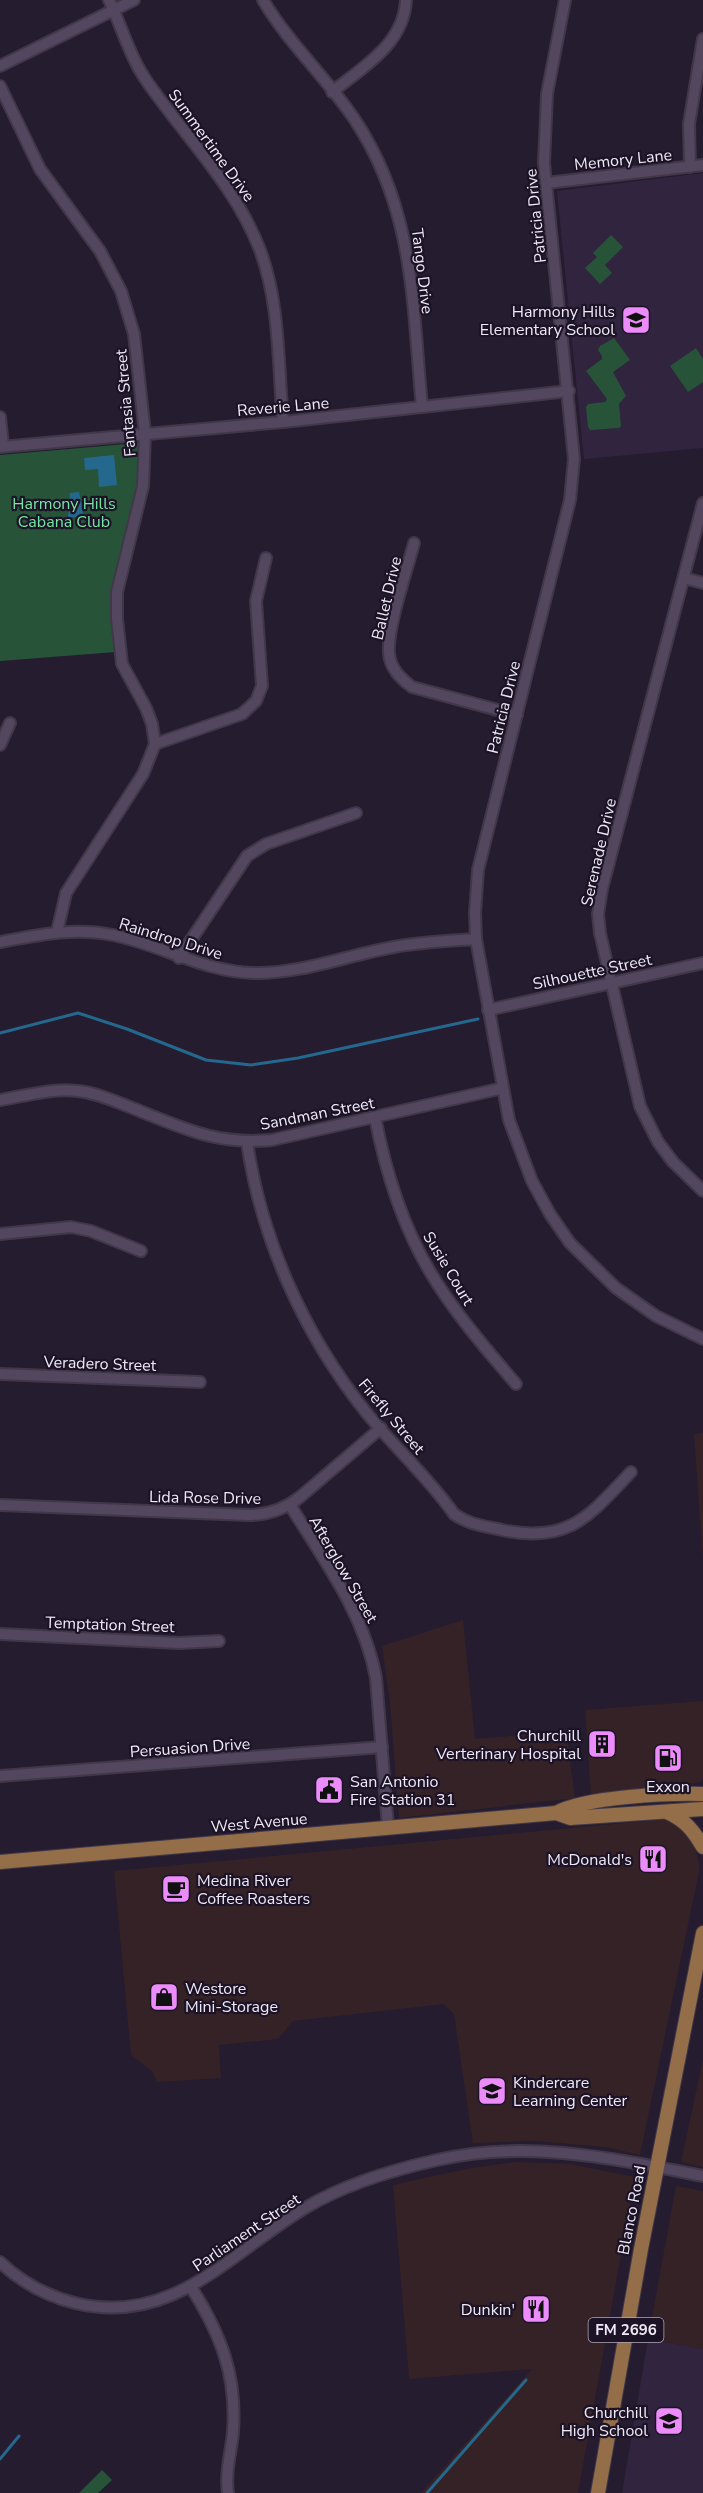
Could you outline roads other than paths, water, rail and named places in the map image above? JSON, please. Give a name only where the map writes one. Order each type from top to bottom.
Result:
[{"type":"main road","points":[[697,1794],[703,1786]]},
{"type":"main road","name":"West Avenue","points":[[0,1862],[556,1813],[569,1806],[652,1795],[697,1794]]},
{"type":"main road","name":"West Avenue","points":[[556,1813],[570,1818],[703,1809]]},
{"type":"main road","points":[[662,1810],[681,1818],[703,1847]]},
{"type":"main road","name":"Blanco Road","points":[[598,2493],[656,2167],[703,1933]]},
{"type":"street","points":[[0,66],[112,5],[134,0]]},
{"type":"street","name":"Tango Drive","points":[[263,0],[282,28],[354,118],[387,180],[399,214],[407,249],[422,407]]},
{"type":"street","points":[[332,92],[390,43],[402,22],[406,0]]},
{"type":"street","name":"Patricia Drive","points":[[565,0],[547,94],[544,132],[546,183],[569,391],[574,459],[573,486],[478,870],[476,939],[509,1120],[532,1181],[550,1214],[570,1243],[588,1263],[634,1302],[703,1339]]},
{"type":"street","name":"Summertime Drive","points":[[112,5],[146,81],[232,195],[257,242],[268,276],[273,303],[283,422]]},
{"type":"street","points":[[690,167],[689,124],[703,39]]},
{"type":"street","name":"Fantasia Street","points":[[0,86],[40,170],[100,251],[121,291],[134,334],[145,433],[143,486],[117,592],[117,612],[120,658],[146,708],[152,724],[155,744]]},
{"type":"street","name":"Memory Lane","points":[[546,183],[703,165]]},
{"type":"street","name":"Reverie Lane","points":[[1,447],[283,422],[569,391]]},
{"type":"street","points":[[0,417],[1,447]]},
{"type":"street","name":"Serenade Drive","points":[[703,503],[602,889],[598,914],[630,1073],[647,1124],[673,1162],[703,1191]]},
{"type":"street","name":"Ballet Drive","points":[[414,543],[390,635],[389,654],[393,667],[400,678],[412,687],[517,715]]},
{"type":"street","points":[[57,932],[66,893],[143,774],[155,744],[242,714],[256,701],[262,686],[256,601],[266,558]]},
{"type":"street","points":[[684,578],[703,583]]},
{"type":"street","points":[[0,745],[10,723]]},
{"type":"street","points":[[179,958],[246,856],[266,844],[356,813]]},
{"type":"street","name":"Raindrop Drive","points":[[0,942],[57,932],[77,931],[113,935],[179,958],[229,971],[274,972],[394,947],[476,939]]},
{"type":"street","name":"Silhouette Street","points":[[488,1010],[611,981],[703,963]]},
{"type":"street","name":"Sandman Street","points":[[0,1100],[51,1091],[90,1093],[194,1133],[217,1139],[247,1142],[272,1140],[503,1088]]},
{"type":"street","name":"Susie Court","points":[[375,1117],[401,1209],[429,1270],[457,1312],[516,1384]]},
{"type":"street","name":"Firefly Street","points":[[247,1142],[251,1168],[272,1242],[292,1294],[320,1345],[352,1394],[454,1514],[472,1524],[518,1533],[549,1533],[577,1523],[592,1513],[631,1472]]},
{"type":"street","points":[[0,1234],[70,1227],[91,1231],[141,1251]]},
{"type":"street","name":"Veradero Street","points":[[0,1374],[200,1382]]},
{"type":"street","name":"Lida Rose Drive","points":[[0,1505],[256,1515],[273,1512],[290,1505],[381,1428]]},
{"type":"street","name":"Afterglow Street","points":[[290,1505],[347,1598],[366,1635],[376,1678],[388,1827]]},
{"type":"street","name":"Temptation Street","points":[[0,1634],[179,1642],[219,1641]]},
{"type":"street","name":"Persuasion Drive","points":[[0,1776],[382,1747]]},
{"type":"street","name":"Parliament Street","points":[[0,2262],[20,2278],[49,2295],[74,2303],[116,2308],[150,2304],[191,2287],[308,2206],[355,2184],[398,2170],[451,2157],[522,2151],[578,2154],[703,2176]]},
{"type":"street","points":[[191,2287],[217,2332],[230,2370],[234,2405],[228,2493]]},
{"type":"water","points":[[114,455],[117,485],[99,487],[98,469],[85,470],[84,458]]},
{"type":"water","points":[[79,492],[84,517],[68,517],[70,493]]},
{"type":"waterway","points":[[0,1033],[78,1013],[127,1029],[206,1060],[251,1065],[298,1058],[478,1019]]},
{"type":"waterway","points":[[427,2493],[526,2380]]},
{"type":"waterway","points":[[0,2459],[19,2436]]},
{"type":"place","name":"Harmony Hills Elementary School","points":[[636,320]]},
{"type":"place","name":"Churchill Verterinary Hospital","points":[[602,1744]]},
{"type":"place","name":"Exxon","points":[[668,1758]]},
{"type":"place","name":"San Antonio Fire Station 31","points":[[329,1790]]},
{"type":"place","name":"McDonald's","points":[[653,1859]]},
{"type":"place","name":"Medina River Coffee Roasters","points":[[176,1889]]},
{"type":"place","name":"Westore Mini-Storage","points":[[164,1997]]},
{"type":"place","name":"Kindercare Learning Center","points":[[492,2091]]},
{"type":"place","name":"Dunkin'","points":[[536,2309]]},
{"type":"place","name":"Churchill High School","points":[[669,2421]]},
{"type":"park label","name":"Harmony Hills Cabana Club","points":[[64,512]]}]
